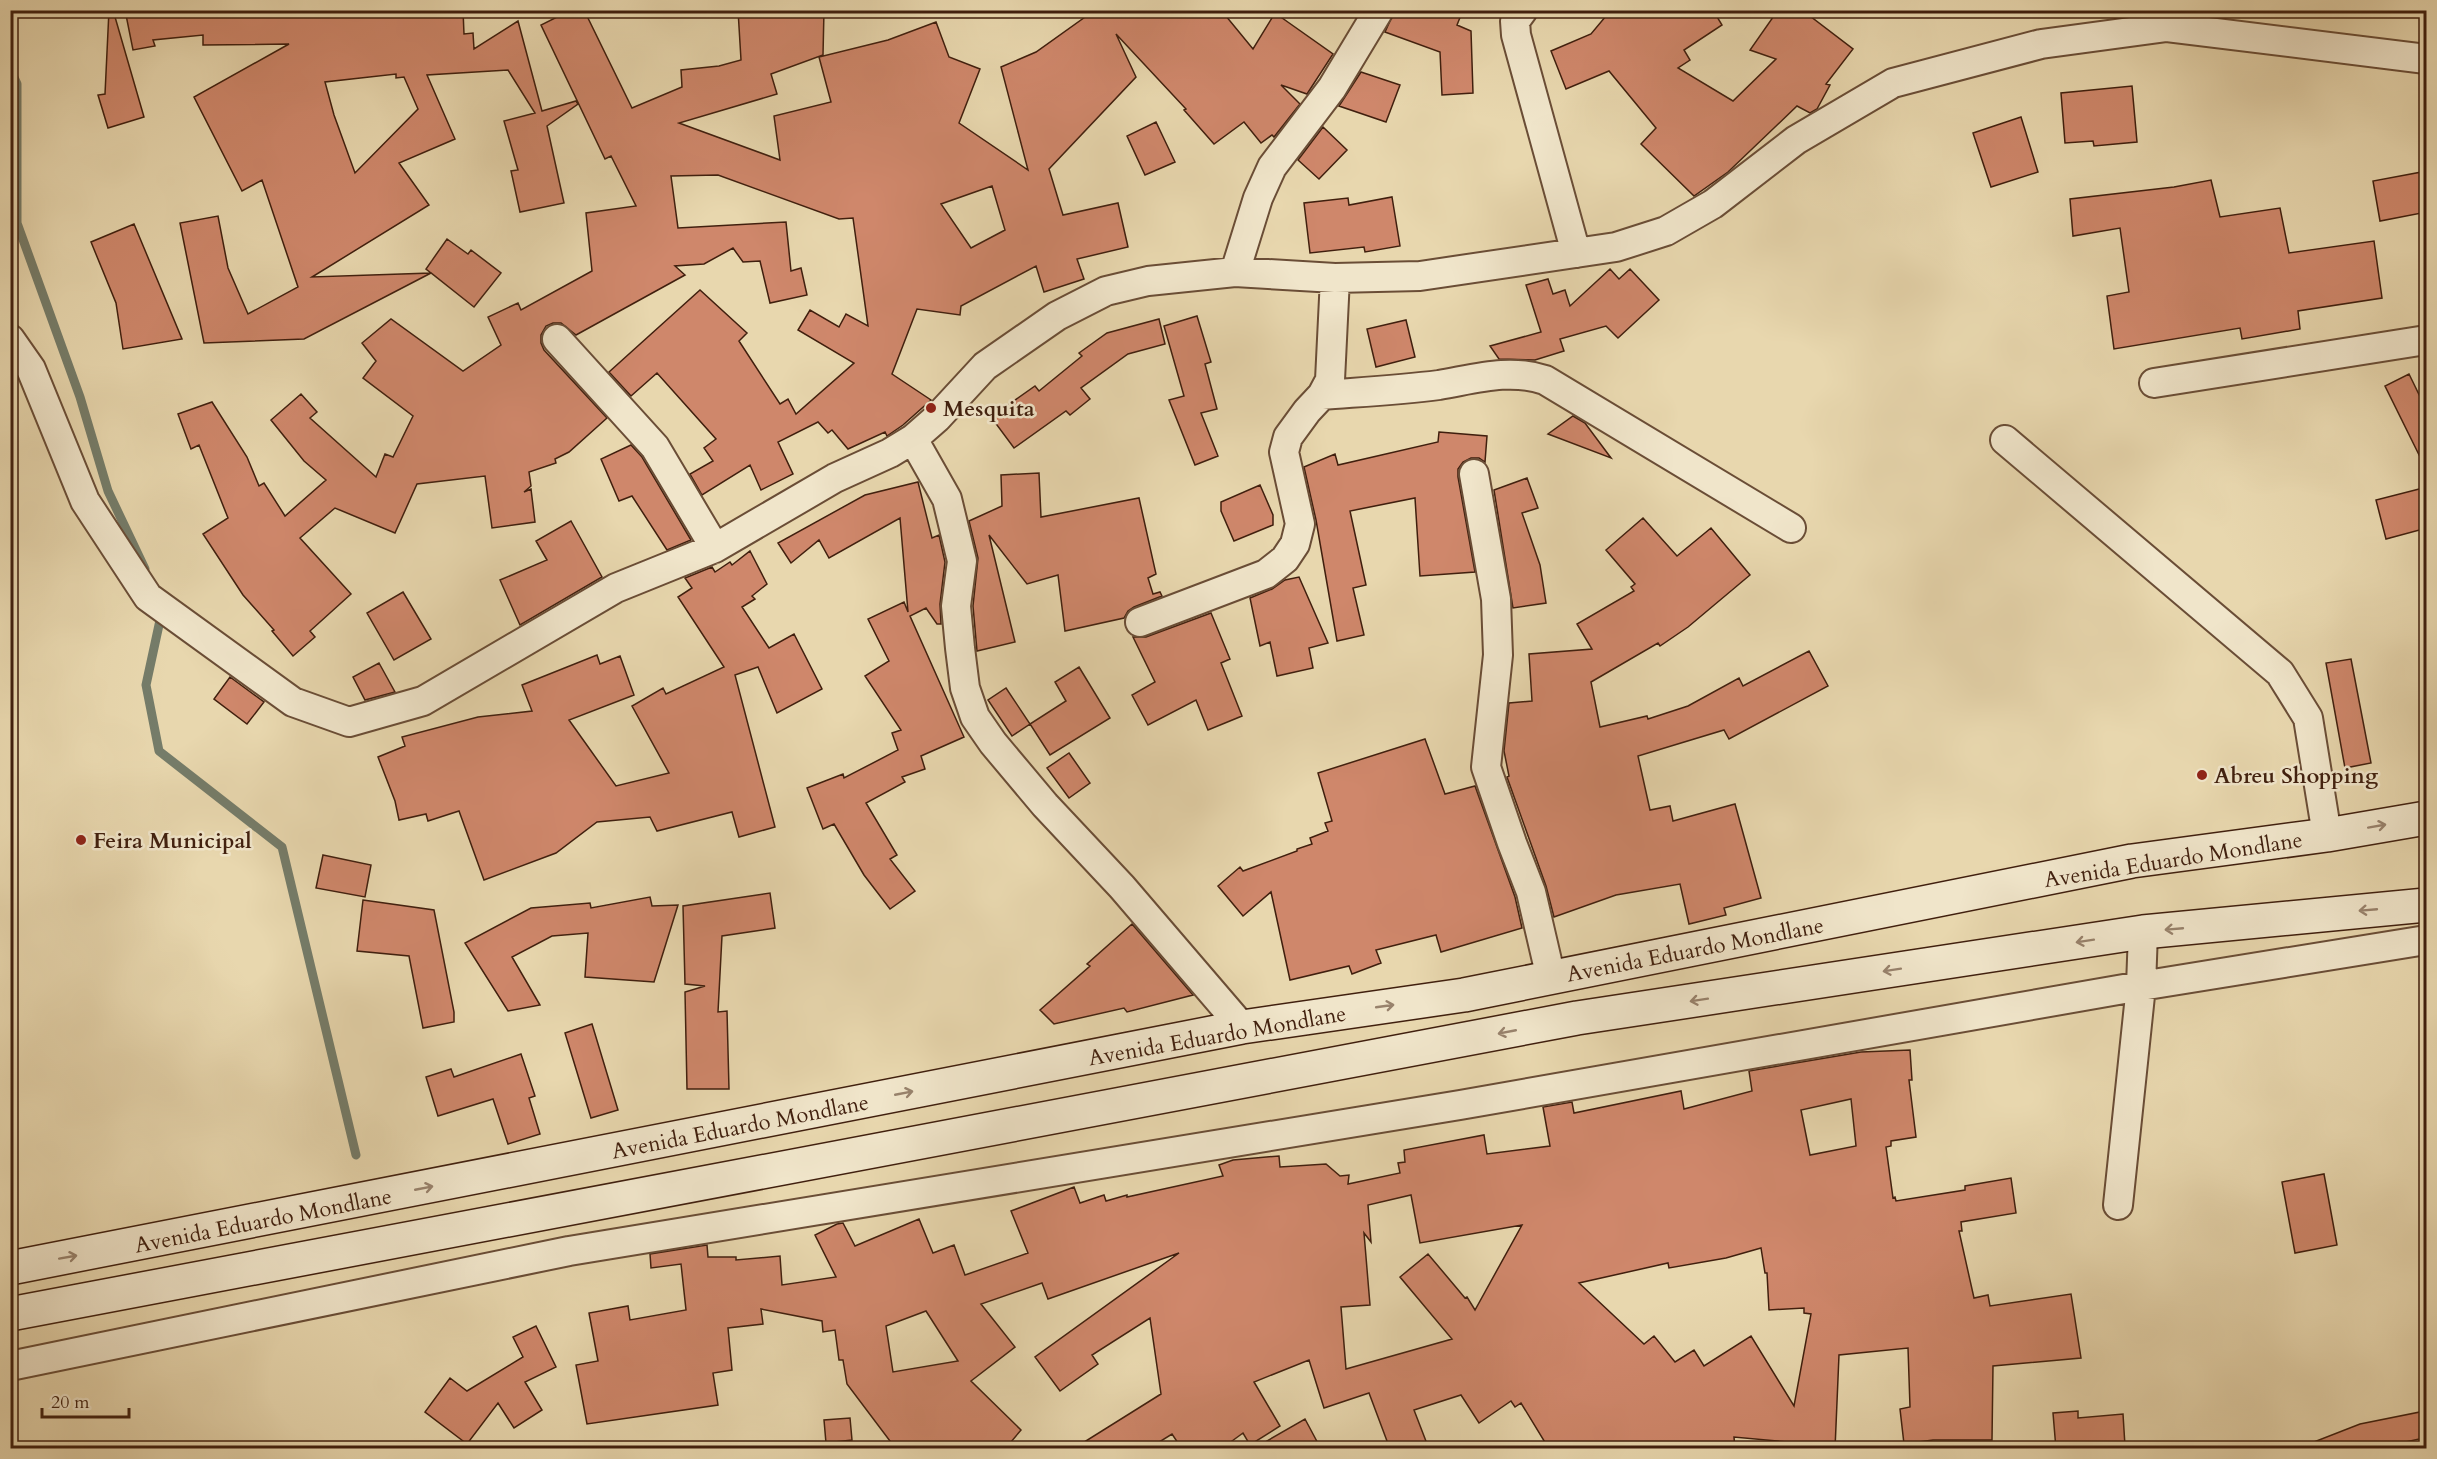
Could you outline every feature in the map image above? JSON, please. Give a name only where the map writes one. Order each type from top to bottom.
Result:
[{"type":"main road","name":"Avenida Eduardo Mondlane","points":[[10,1268],[1242,1027],[1464,995],[2132,861],[2327,835],[2427,818]]},
{"type":"main road","name":"Avenida Eduardo Mondlane","points":[[10,1314],[1577,1018],[2142,932],[2427,905]]},
{"type":"street","points":[[1235,272],[1258,198],[1272,167],[1332,88],[1379,10]]},
{"type":"street","points":[[1523,10],[1515,21],[1516,35],[1576,253]]},
{"type":"street","points":[[10,339],[31,369],[85,501],[148,597],[293,702],[349,722],[423,701],[616,588],[715,548],[835,478],[890,453],[913,439],[937,418],[986,366],[1057,316],[1106,291],[1148,281],[1235,272],[1335,278],[1420,276],[1616,247],[1666,231],[1713,204],[1796,140],[1893,83],[2041,44],[2167,27],[2427,59]]},
{"type":"street","points":[[1140,622],[1266,574],[1285,559],[1295,544],[1300,524],[1284,452],[1288,438],[1307,411],[1322,395],[1330,380],[1335,278]]},
{"type":"street","points":[[556,339],[655,447],[715,548]]},
{"type":"street","points":[[2154,383],[2427,340]]},
{"type":"street","points":[[1322,395],[1439,385],[1496,375],[1530,375],[1545,380],[1791,528]]},
{"type":"street","points":[[913,439],[947,499],[962,561],[956,606],[965,688],[975,717],[993,743],[1045,805],[1122,887],[1242,1027]]},
{"type":"street","points":[[2005,440],[2280,673],[2308,718],[2327,835]]},
{"type":"street","points":[[1473,474],[1496,599],[1498,655],[1486,766],[1512,843],[1532,892],[1551,978]]},
{"type":"street","points":[[2118,1205],[2140,986],[2142,932]]},
{"type":"street","points":[[10,1366],[569,1251],[1472,1103],[2140,986],[2427,940]]},
{"type":"building","points":[[109,10],[113,10],[144,117],[108,128],[98,95],[105,94]]},
{"type":"building","points":[[125,10],[187,10],[187,15],[242,14],[242,10],[463,10],[464,34],[473,33],[474,49],[518,21],[542,111],[576,101],[578,104],[547,126],[564,203],[520,212],[511,171],[518,170],[504,121],[535,113],[508,70],[427,75],[455,139],[399,163],[429,205],[312,277],[431,273],[304,339],[204,343],[180,223],[218,216],[228,268],[248,314],[298,287],[262,180],[242,191],[194,97],[289,44],[203,45],[203,35],[153,40],[155,46],[133,50]],"holes":[[[396,74],[396,78],[404,77],[418,109],[355,173],[325,82]]]},
{"type":"building","points":[[571,10],[584,10],[632,108],[682,87],[681,70],[719,66],[741,60],[738,10],[824,10],[823,55],[771,74],[777,94],[679,123],[780,160],[774,116],[831,102],[819,57],[888,40],[936,22],[949,57],[980,69],[959,123],[1028,170],[1001,67],[1036,52],[1095,10],[1221,10],[1253,49],[1275,13],[1333,54],[1307,94],[1281,85],[1300,104],[1274,137],[1272,135],[1261,143],[1244,122],[1214,144],[1184,110],[1186,109],[1116,34],[1136,77],[1049,169],[1063,215],[1118,203],[1128,247],[1077,259],[1084,279],[1044,292],[1036,266],[961,306],[960,315],[917,309],[892,374],[931,400],[887,436],[885,432],[848,449],[832,430],[828,433],[818,422],[778,442],[793,474],[761,490],[750,465],[702,495],[690,474],[713,461],[704,448],[716,439],[657,373],[631,396],[609,372],[700,290],[747,333],[739,341],[780,404],[788,399],[796,414],[854,363],[798,330],[810,310],[839,327],[846,314],[868,326],[853,218],[839,219],[718,175],[671,176],[678,228],[786,222],[791,271],[801,268],[807,295],[770,303],[760,261],[743,262],[733,248],[704,264],[675,266],[685,275],[576,335],[561,323],[546,326],[541,335],[544,350],[607,418],[569,452],[555,459],[556,463],[529,472],[531,486],[524,492],[531,489],[535,522],[492,528],[485,476],[417,484],[395,533],[335,508],[300,538],[351,594],[310,631],[315,637],[293,656],[243,595],[203,534],[228,518],[199,445],[191,449],[178,414],[212,402],[247,457],[259,486],[264,483],[285,516],[326,480],[304,461],[271,420],[301,394],[317,412],[310,418],[376,477],[385,454],[393,457],[413,416],[363,378],[376,361],[362,343],[391,319],[463,371],[501,345],[488,317],[518,303],[521,310],[592,271],[586,213],[636,206],[611,156],[605,159],[541,25]],"holes":[[[992,186],[1005,230],[971,248],[941,204]]]},
{"type":"building","points":[[1395,10],[1463,10],[1457,25],[1471,31],[1473,93],[1442,95],[1440,52],[1385,32]]},
{"type":"building","points":[[1611,10],[1713,10],[1722,25],[1684,50],[1690,60],[1678,68],[1733,101],[1776,59],[1750,50],[1778,10],[1802,10],[1853,49],[1826,84],[1830,85],[1817,109],[1810,113],[1797,106],[1728,172],[1694,196],[1641,144],[1656,128],[1609,71],[1566,89],[1551,51],[1591,34]]},
{"type":"building","points":[[1361,72],[1400,85],[1386,122],[1339,106]]},
{"type":"building","points":[[2132,86],[2137,142],[2094,146],[2093,141],[2065,143],[2061,93]]},
{"type":"building","points":[[2021,117],[2038,172],[1991,187],[1973,133]]},
{"type":"building","points":[[1156,122],[1175,162],[1145,175],[1127,136]]},
{"type":"building","points":[[1323,127],[1347,150],[1319,179],[1298,160]]},
{"type":"building","points":[[2427,171],[2427,212],[2380,221],[2373,181]]},
{"type":"building","points":[[2211,180],[2220,217],[2280,208],[2289,253],[2374,241],[2382,298],[2298,311],[2300,329],[2242,339],[2240,328],[2114,349],[2107,296],[2129,292],[2120,228],[2073,236],[2070,199],[2174,187]]},
{"type":"building","points":[[1392,197],[1400,246],[1365,252],[1364,247],[1310,253],[1304,203],[1348,198],[1349,205]]},
{"type":"building","points":[[134,224],[182,339],[123,349],[116,303],[91,242]]},
{"type":"building","points":[[447,239],[468,254],[471,250],[501,273],[474,307],[426,269]]},
{"type":"building","points":[[1610,269],[1619,279],[1630,269],[1659,300],[1618,338],[1606,326],[1560,339],[1564,351],[1535,360],[1499,359],[1490,346],[1541,332],[1526,285],[1548,279],[1553,294],[1565,290],[1570,306]]},
{"type":"building","points":[[1197,316],[1211,362],[1205,364],[1217,409],[1201,413],[1218,456],[1195,465],[1169,400],[1184,396],[1164,326]]},
{"type":"building","points":[[1159,319],[1165,344],[1128,354],[1081,388],[1090,399],[1070,415],[1066,411],[1014,448],[991,417],[1035,386],[1039,391],[1082,356],[1079,353],[1107,333]]},
{"type":"building","points":[[1406,320],[1415,357],[1376,367],[1367,329]]},
{"type":"building","points":[[2409,374],[2427,411],[2427,471],[2385,386]]},
{"type":"building","points":[[1573,416],[1585,423],[1611,458],[1548,434]]},
{"type":"building","points":[[1439,432],[1487,436],[1485,462],[1479,458],[1471,458],[1463,462],[1458,469],[1475,572],[1420,576],[1415,498],[1350,511],[1366,585],[1353,588],[1364,635],[1337,641],[1316,520],[1304,467],[1335,454],[1338,465],[1438,442]]},
{"type":"building","points":[[631,445],[642,457],[691,540],[667,550],[632,496],[619,501],[601,459]]},
{"type":"building","points":[[1039,473],[1041,517],[1139,498],[1156,574],[1148,578],[1153,594],[1160,592],[1162,596],[1134,607],[1124,618],[1065,631],[1058,575],[1027,584],[989,535],[1015,642],[977,651],[973,606],[978,558],[969,521],[1002,506],[1001,475]]},
{"type":"building","points":[[1527,478],[1538,508],[1522,513],[1540,565],[1546,603],[1513,608],[1494,490]]},
{"type":"building","points":[[918,482],[932,538],[939,535],[945,562],[940,604],[941,624],[937,624],[926,608],[910,616],[964,737],[921,756],[925,769],[902,777],[905,782],[866,803],[897,855],[890,859],[915,891],[890,909],[864,875],[834,824],[823,829],[807,788],[843,774],[844,778],[898,750],[892,733],[901,730],[865,676],[889,661],[868,619],[904,602],[908,612],[900,518],[829,558],[819,540],[791,563],[778,543],[865,495]]},
{"type":"building","points":[[1260,485],[1273,515],[1273,525],[1234,541],[1221,511],[1221,502]]},
{"type":"building","points":[[2427,487],[2427,528],[2386,539],[2376,500]]},
{"type":"building","points":[[1643,518],[1677,556],[1711,528],[1750,575],[1688,627],[1660,646],[1658,643],[1591,682],[1600,727],[1647,716],[1648,719],[1688,706],[1739,678],[1743,686],[1809,651],[1828,686],[1729,739],[1724,730],[1638,756],[1650,810],[1670,806],[1673,821],[1735,804],[1761,898],[1724,908],[1726,915],[1689,924],[1680,884],[1616,895],[1554,917],[1546,886],[1507,777],[1509,776],[1504,751],[1509,703],[1532,701],[1529,654],[1592,649],[1577,624],[1634,591],[1631,587],[1635,584],[1606,550]]},
{"type":"building","points":[[571,521],[602,577],[520,625],[500,580],[547,560],[536,541]]},
{"type":"building","points":[[750,551],[767,584],[752,596],[755,599],[742,607],[769,648],[794,634],[822,689],[777,713],[758,667],[735,675],[775,827],[739,837],[732,812],[657,831],[650,817],[597,822],[556,853],[484,880],[459,811],[428,821],[426,814],[399,820],[395,801],[378,757],[405,746],[402,737],[478,717],[532,711],[522,685],[597,655],[600,664],[620,656],[634,695],[569,720],[616,786],[669,773],[632,706],[663,688],[666,694],[724,667],[678,597],[692,588],[685,578],[712,567],[715,572],[730,562],[732,565]]},
{"type":"building","points":[[1299,577],[1328,643],[1309,648],[1313,668],[1277,676],[1270,642],[1260,646],[1250,598],[1272,589],[1285,580]]},
{"type":"building","points":[[403,592],[431,639],[394,660],[367,613]]},
{"type":"building","points":[[1211,613],[1230,659],[1221,663],[1242,716],[1208,730],[1196,700],[1148,725],[1132,695],[1155,682],[1133,637],[1146,637]]},
{"type":"building","points":[[2351,659],[2371,763],[2345,768],[2326,663]]},
{"type":"building","points":[[379,663],[395,692],[365,700],[353,677]]},
{"type":"building","points":[[1079,667],[1110,718],[1050,755],[1030,724],[1066,701],[1055,682]]},
{"type":"building","points":[[230,677],[264,702],[247,724],[214,699]]},
{"type":"building","points":[[1006,688],[1030,724],[1012,736],[988,700]]},
{"type":"building","points":[[1425,739],[1445,794],[1475,786],[1515,897],[1522,928],[1441,952],[1436,935],[1376,950],[1381,963],[1352,974],[1349,966],[1290,980],[1271,892],[1243,916],[1218,886],[1240,867],[1243,871],[1297,851],[1297,849],[1312,844],[1310,838],[1328,831],[1325,823],[1332,821],[1318,773]]},
{"type":"building","points":[[1069,753],[1090,783],[1069,798],[1047,768]]},
{"type":"building","points":[[323,855],[371,865],[365,897],[316,888]]},
{"type":"building","points":[[770,893],[775,928],[722,936],[718,1012],[727,1011],[729,1089],[687,1089],[685,992],[705,986],[685,984],[683,906]]},
{"type":"building","points":[[650,897],[652,906],[678,905],[654,982],[585,977],[588,933],[552,936],[512,957],[540,1005],[508,1011],[465,943],[531,908],[590,903],[591,908]]},
{"type":"building","points":[[363,900],[434,910],[454,1022],[423,1028],[409,956],[357,951]]},
{"type":"building","points":[[1132,924],[1193,995],[1127,1012],[1124,1008],[1054,1024],[1040,1010],[1090,966],[1087,964]]},
{"type":"building","points":[[592,1024],[618,1110],[591,1118],[565,1033]]},
{"type":"building","points":[[1910,1050],[1912,1080],[1909,1080],[1916,1137],[1891,1141],[1891,1146],[1886,1147],[1893,1198],[1895,1197],[1896,1201],[1965,1190],[1965,1186],[2011,1178],[2016,1213],[1961,1222],[1962,1231],[1959,1231],[1974,1298],[1988,1295],[1990,1306],[2071,1294],[2081,1358],[1993,1366],[1992,1440],[1933,1440],[1904,1444],[1900,1409],[1910,1407],[1908,1348],[1839,1355],[1835,1449],[1787,1449],[1787,1442],[1734,1437],[1735,1449],[1549,1449],[1521,1403],[1515,1407],[1511,1401],[1479,1423],[1461,1395],[1414,1410],[1429,1449],[1390,1449],[1369,1393],[1324,1408],[1309,1360],[1254,1382],[1280,1426],[1250,1445],[1243,1433],[1221,1449],[1182,1449],[1172,1434],[1148,1449],[1073,1449],[1161,1394],[1150,1318],[1092,1355],[1098,1364],[1060,1391],[1035,1357],[1179,1253],[1048,1299],[1042,1283],[981,1304],[1015,1347],[971,1381],[1021,1430],[1005,1449],[896,1449],[847,1384],[843,1360],[839,1360],[835,1330],[823,1332],[822,1321],[761,1309],[763,1324],[728,1328],[732,1370],[713,1373],[718,1405],[587,1424],[576,1365],[598,1361],[589,1313],[628,1306],[630,1320],[686,1310],[681,1264],[651,1268],[650,1254],[707,1245],[708,1257],[736,1257],[736,1260],[780,1256],[782,1285],[836,1277],[815,1235],[837,1224],[843,1223],[855,1246],[919,1219],[933,1253],[954,1245],[965,1275],[1028,1253],[1011,1211],[1074,1187],[1080,1203],[1104,1195],[1106,1201],[1223,1176],[1219,1165],[1233,1160],[1279,1156],[1280,1167],[1326,1164],[1340,1176],[1349,1175],[1348,1184],[1400,1173],[1398,1163],[1405,1162],[1404,1150],[1484,1135],[1487,1154],[1550,1146],[1543,1107],[1572,1102],[1574,1113],[1681,1091],[1684,1109],[1752,1091],[1749,1071],[1861,1052]],"holes":[[[1851,1099],[1856,1146],[1810,1155],[1801,1110]],[[1411,1195],[1420,1243],[1522,1225],[1475,1310],[1467,1297],[1465,1298],[1428,1254],[1400,1277],[1452,1339],[1346,1369],[1341,1307],[1370,1305],[1364,1233],[1371,1242],[1368,1205]],[[1761,1248],[1765,1273],[1767,1273],[1769,1310],[1804,1308],[1804,1313],[1811,1314],[1794,1406],[1751,1336],[1704,1366],[1694,1350],[1675,1362],[1654,1336],[1644,1344],[1579,1283],[1668,1263],[1669,1268],[1726,1258]],[[926,1311],[958,1361],[893,1372],[886,1326]]]},
{"type":"building","points":[[521,1054],[535,1096],[529,1098],[540,1134],[508,1144],[493,1099],[438,1116],[426,1077],[451,1069],[454,1077]]},
{"type":"building","points":[[2324,1174],[2337,1245],[2295,1253],[2282,1182]]},
{"type":"building","points":[[536,1326],[556,1367],[525,1382],[542,1410],[514,1428],[498,1403],[467,1444],[425,1412],[450,1378],[467,1391],[523,1357],[513,1337]]},
{"type":"building","points":[[2078,1411],[2078,1418],[2123,1414],[2125,1446],[2056,1449],[2053,1413]]},
{"type":"building","points":[[2420,1412],[2424,1438],[2373,1449],[2301,1449],[2301,1447],[2360,1424]]},
{"type":"building","points":[[850,1418],[852,1440],[826,1443],[824,1420]]},
{"type":"building","points":[[1305,1419],[1321,1449],[1253,1449]]},
{"type":"waterway","points":[[10,69],[17,84],[17,223],[80,397],[108,491],[145,569]]},
{"type":"waterway","points":[[162,611],[146,685],[159,751],[282,847],[356,1155]]},
{"type":"place","name":"Mesquita","points":[[931,408]]},
{"type":"place","name":"Abreu Shopping","points":[[2202,775]]},
{"type":"place","name":"Feira Municipal","points":[[81,840]]}]
